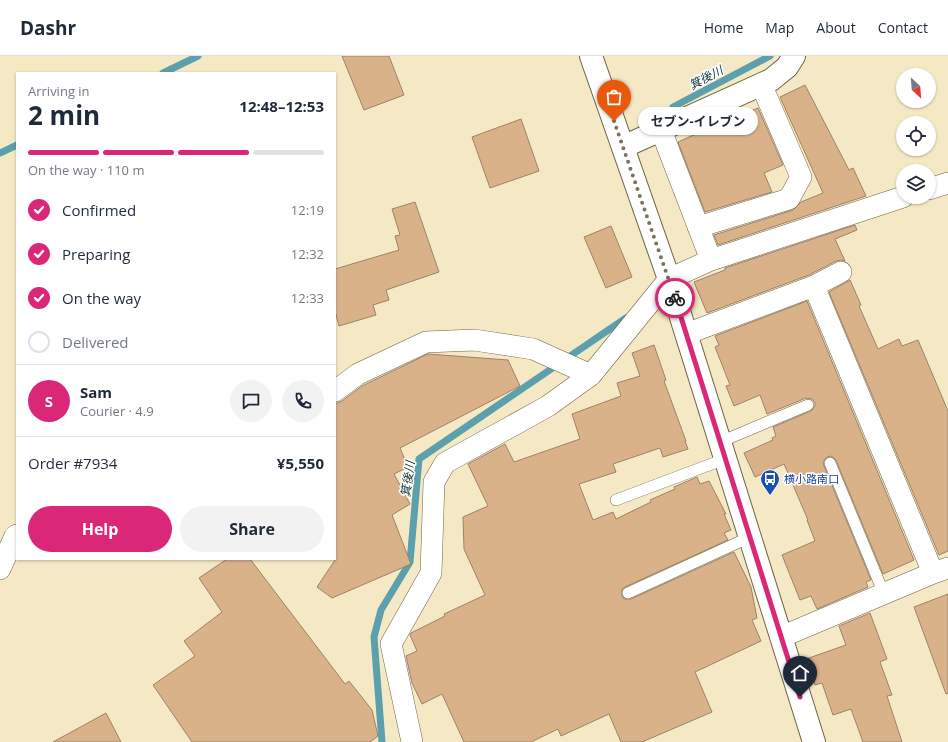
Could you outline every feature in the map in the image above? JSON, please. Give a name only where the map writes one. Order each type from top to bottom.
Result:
[{"type":"main road","points":[[591,56],[669,279],[814,742]]},
{"type":"main road","points":[[623,147],[771,80],[787,67],[794,56]]},
{"type":"street","points":[[698,228],[789,199],[801,177],[761,84]]},
{"type":"street","points":[[661,130],[711,260]]},
{"type":"street","points":[[936,187],[948,183]]},
{"type":"street","points":[[412,742],[391,644],[431,573],[434,482],[445,463],[548,406],[591,375],[669,279],[711,260],[896,199]]},
{"type":"street","points":[[686,334],[814,286],[841,272]]},
{"type":"street","points":[[781,637],[941,571],[814,286]]},
{"type":"street","points":[[336,390],[358,374],[426,342],[474,340],[533,349],[591,375]]},
{"type":"street","points":[[0,569],[16,536]]},
{"type":"lane","points":[[616,500],[723,450],[808,405]]},
{"type":"lane","points":[[830,464],[884,594]]},
{"type":"lane","points":[[628,593],[750,537]]},
{"type":"building","points":[[342,56],[389,56],[404,95],[364,110]]},
{"type":"building","points":[[805,85],[849,170],[853,168],[866,196],[718,245],[714,235],[793,210],[801,202],[823,193],[780,97]]},
{"type":"building","points":[[758,108],[783,165],[764,173],[772,192],[705,212],[678,142],[729,119]]},
{"type":"building","points":[[521,119],[539,171],[490,188],[472,137]]},
{"type":"building","points":[[415,202],[439,272],[386,290],[389,300],[373,305],[376,315],[339,326],[336,315],[336,269],[399,250],[395,236],[400,235],[392,209]]},
{"type":"building","points":[[855,225],[857,230],[835,239],[845,261],[836,261],[809,275],[707,313],[694,282],[725,270],[725,268]]},
{"type":"building","points":[[611,226],[632,277],[606,288],[584,237]]},
{"type":"building","points":[[850,280],[861,305],[859,306],[878,349],[899,339],[902,346],[918,340],[948,411],[948,551],[939,555],[829,292]]},
{"type":"building","points":[[807,301],[914,560],[883,574],[836,460],[831,456],[827,457],[823,462],[824,466],[871,580],[866,582],[868,587],[817,609],[811,596],[800,600],[782,555],[815,541],[808,520],[784,464],[755,477],[744,453],[773,440],[772,438],[776,436],[773,427],[811,411],[815,406],[815,403],[812,399],[806,398],[767,414],[760,395],[734,406],[726,386],[730,385],[715,347],[719,345],[715,336]]},
{"type":"building","points":[[654,345],[666,380],[664,381],[688,449],[663,457],[660,448],[613,464],[616,472],[579,484],[593,520],[613,512],[616,519],[651,502],[650,500],[675,489],[674,487],[697,477],[700,484],[709,481],[726,514],[724,514],[731,530],[724,533],[728,540],[625,587],[622,589],[622,596],[624,599],[631,599],[734,552],[751,587],[757,618],[752,620],[761,641],[695,672],[712,712],[642,742],[621,742],[609,714],[561,736],[558,729],[531,742],[464,742],[442,694],[422,704],[412,683],[406,656],[417,651],[410,635],[411,633],[445,616],[444,614],[485,595],[464,549],[463,517],[488,506],[468,464],[505,444],[514,462],[580,439],[572,414],[621,396],[617,383],[640,376],[632,353]]},
{"type":"building","points":[[428,354],[508,360],[520,386],[400,448],[408,467],[394,474],[410,504],[392,515],[411,564],[332,598],[317,587],[336,560],[336,404],[342,401],[362,386]]},
{"type":"building","points":[[226,560],[251,560],[345,684],[349,681],[372,710],[378,736],[370,742],[192,742],[153,685],[195,656],[184,641],[222,612],[199,578]]},
{"type":"building","points":[[948,594],[948,693],[946,694],[914,607]]},
{"type":"building","points":[[870,613],[887,659],[880,662],[892,695],[887,696],[902,742],[863,742],[851,709],[833,715],[822,683],[815,685],[806,659],[846,645],[839,626]]},
{"type":"building","points":[[106,713],[121,742],[53,742]]},
{"type":"waterway","points":[[165,72],[198,56]]},
{"type":"waterway","name":"箕後川","points":[[673,107],[770,56]]},
{"type":"waterway","points":[[0,153],[16,145]]},
{"type":"waterway","name":"箕後川","points":[[382,742],[374,637],[381,610],[410,562],[419,459],[626,318]]},
{"type":"way so far","points":[[614,121],[675,298]]},
{"type":"place","name":"セブン-イレブン","points":[[614,121]]},
{"type":"place","name":"横小路南口","points":[[770,496]]},
{"type":"route","points":[[675,298],[800,697]]}]
